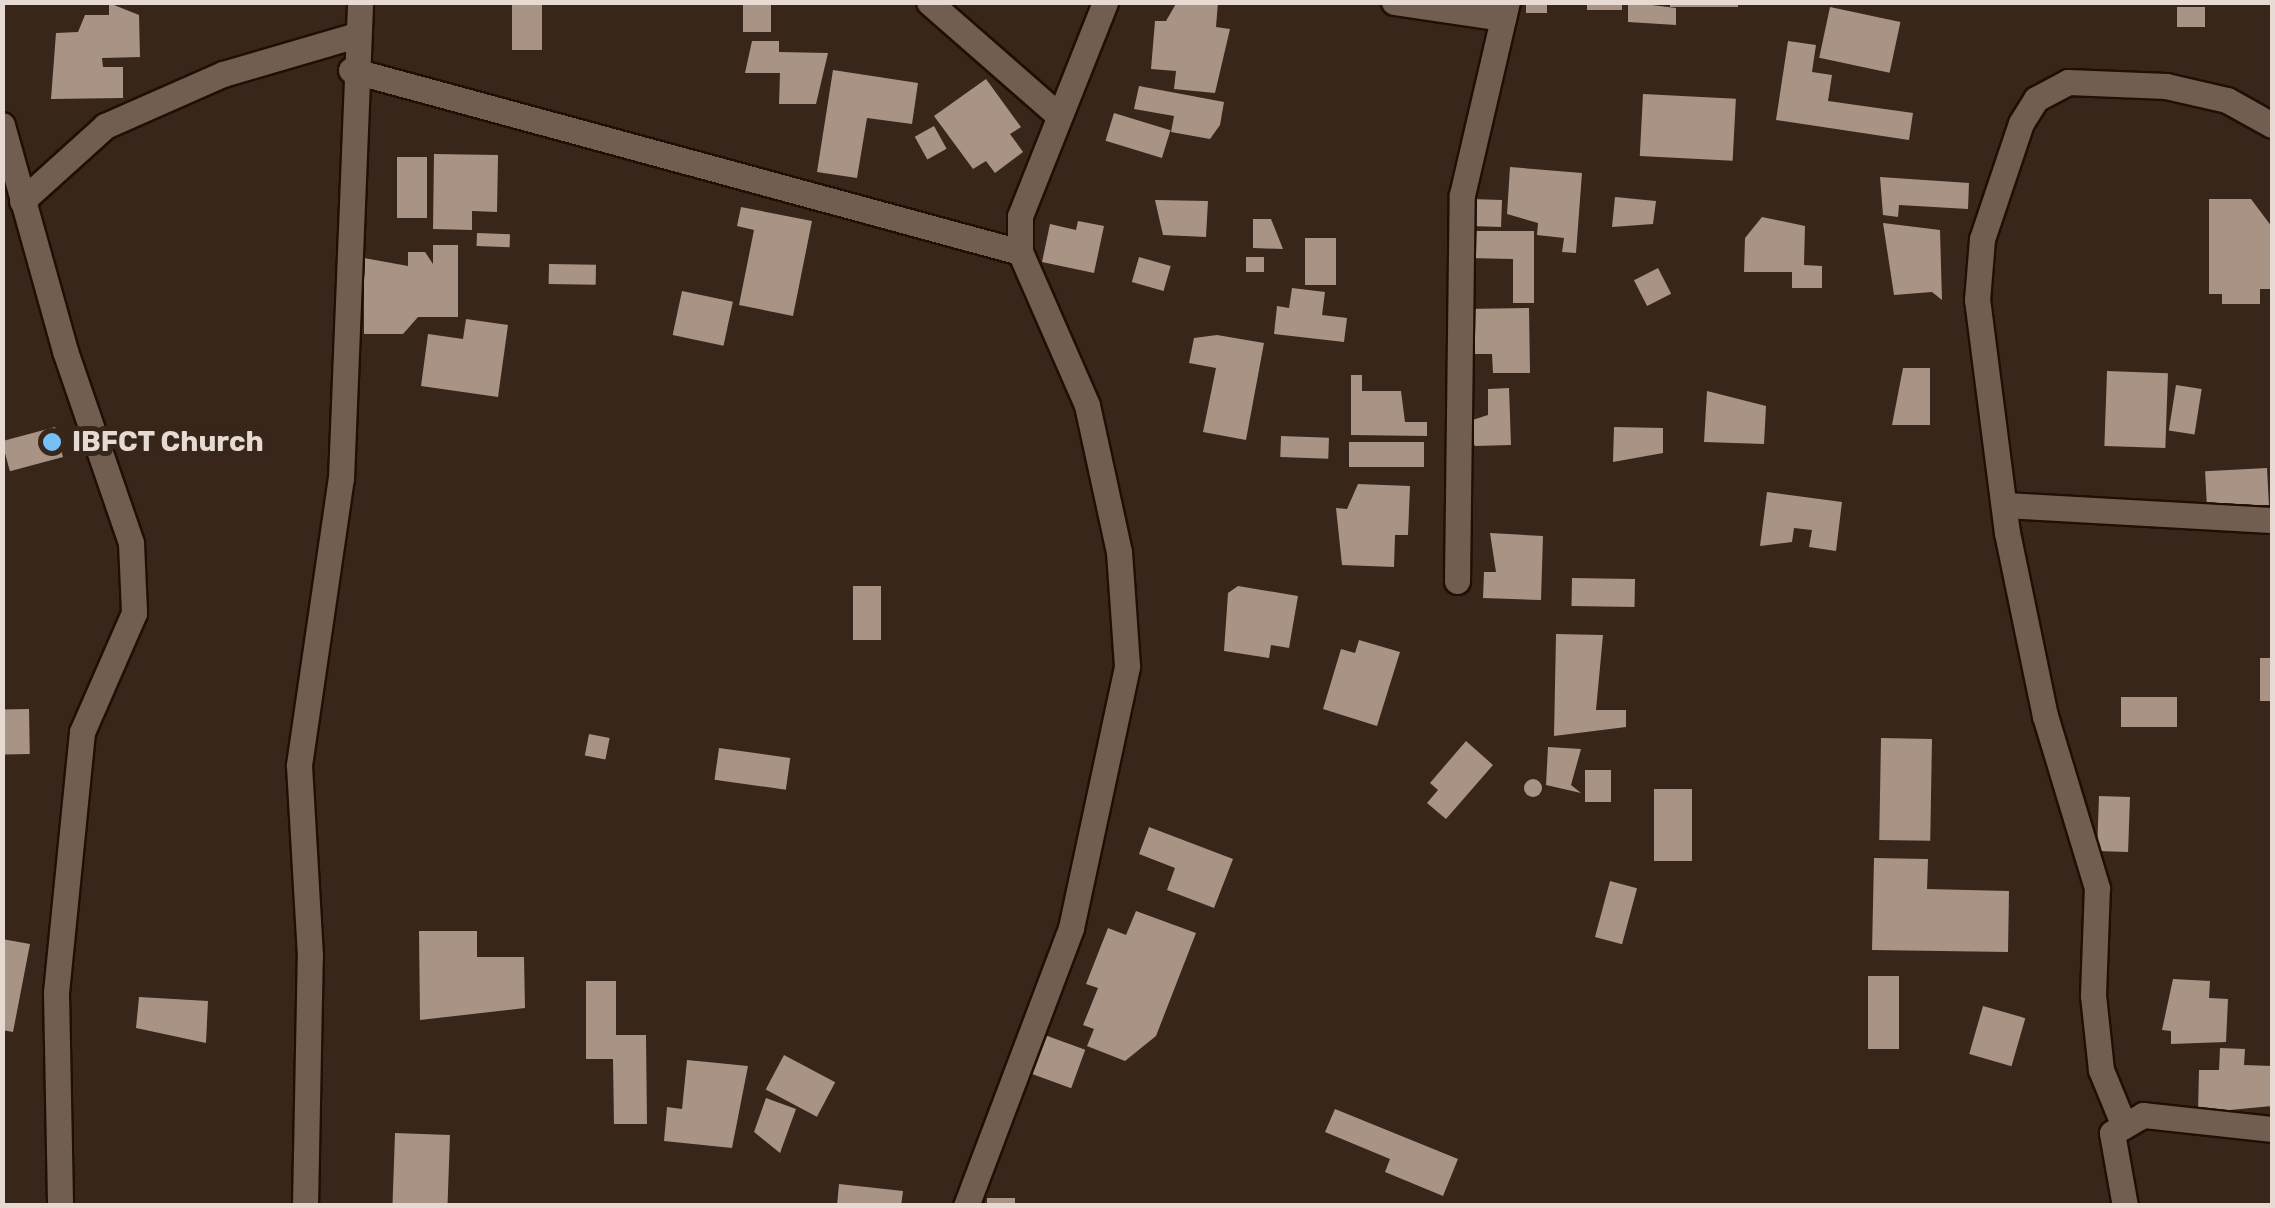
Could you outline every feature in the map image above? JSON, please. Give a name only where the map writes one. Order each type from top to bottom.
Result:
[{"type":"street","points":[[305,1206],[310,956],[299,764],[340,478],[351,70],[360,2]]},
{"type":"street","points":[[929,2],[1058,115]]},
{"type":"street","points":[[966,1206],[1071,928],[1126,666],[1119,552],[1087,405],[1020,252],[1020,216],[1105,2]]},
{"type":"street","points":[[1394,2],[1505,10],[1462,195],[1457,581]]},
{"type":"street","points":[[22,202],[105,126],[223,74],[356,35]]},
{"type":"street","points":[[351,70],[1020,252]]},
{"type":"street","points":[[2124,1126],[2101,1070],[2092,995],[2098,888],[2045,716],[2004,506],[1977,300],[1982,239],[1997,178],[2036,99],[2068,82],[2166,86],[2228,100],[2272,125]]},
{"type":"street","points":[[2,124],[22,202],[131,543],[134,613],[82,732],[56,993],[60,1206]]},
{"type":"street","points":[[2004,506],[2272,520]]},
{"type":"street","points":[[2125,1206],[2112,1133],[2143,1115],[2272,1129]]},
{"type":"building","points":[[512,2],[542,2],[542,50],[512,50]]},
{"type":"building","points":[[743,2],[771,2],[771,32],[743,32]]},
{"type":"building","points":[[1177,2],[1218,2],[1216,27],[1230,29],[1215,93],[1174,89],[1176,71],[1151,69],[1155,21],[1166,21]]},
{"type":"building","points":[[1526,2],[1547,2],[1547,13],[1526,13]]},
{"type":"building","points":[[1587,2],[1622,2],[1622,10],[1587,10]]},
{"type":"building","points":[[1628,2],[1676,8],[1676,25],[1628,22]]},
{"type":"building","points":[[1670,2],[1738,2],[1738,7],[1670,7]]},
{"type":"building","points":[[109,3],[139,15],[140,57],[102,58],[103,67],[123,67],[123,98],[51,99],[56,33],[78,32],[85,15],[109,15]]},
{"type":"building","points":[[1830,7],[1900,22],[1890,73],[1819,58]]},
{"type":"building","points":[[2177,7],[2205,7],[2205,27],[2177,27]]},
{"type":"building","points":[[752,41],[779,41],[779,52],[828,53],[816,104],[779,104],[780,73],[745,73]]},
{"type":"building","points":[[1788,41],[1816,45],[1812,72],[1832,75],[1828,101],[1913,113],[1909,140],[1776,120]]},
{"type":"building","points":[[833,70],[918,83],[912,124],[867,118],[857,178],[817,172]]},
{"type":"building","points":[[986,79],[1021,127],[1010,134],[1023,152],[995,173],[986,161],[973,169],[934,116]]},
{"type":"building","points":[[1139,86],[1224,102],[1220,125],[1210,139],[1171,132],[1174,116],[1134,109]]},
{"type":"building","points":[[1643,94],[1736,99],[1733,161],[1640,156]]},
{"type":"building","points":[[1114,113],[1170,130],[1162,158],[1106,141]]},
{"type":"building","points":[[934,126],[947,149],[927,159],[915,137]]},
{"type":"building","points":[[434,154],[498,155],[497,212],[472,211],[472,230],[433,229]]},
{"type":"building","points":[[397,157],[427,157],[427,218],[397,218]]},
{"type":"building","points":[[1510,167],[1582,173],[1576,253],[1562,252],[1564,238],[1537,235],[1538,223],[1507,214]]},
{"type":"building","points":[[1880,177],[1969,183],[1968,209],[1899,205],[1898,217],[1883,215]]},
{"type":"building","points":[[1615,197],[1656,201],[1653,224],[1612,227]]},
{"type":"building","points":[[1470,199],[1502,200],[1501,227],[1469,226]]},
{"type":"building","points":[[2209,199],[2251,199],[2272,227],[2272,289],[2260,289],[2260,304],[2222,304],[2222,294],[2209,294]]},
{"type":"building","points":[[1155,200],[1208,201],[1206,237],[1163,235]]},
{"type":"building","points":[[741,207],[812,221],[793,316],[739,305],[754,230],[737,226]]},
{"type":"building","points":[[1762,217],[1805,226],[1804,265],[1822,266],[1822,288],[1792,288],[1792,272],[1744,272],[1745,238]]},
{"type":"building","points":[[1253,219],[1271,219],[1283,249],[1253,248]]},
{"type":"building","points":[[1078,221],[1104,226],[1094,273],[1042,262],[1050,224],[1076,230]]},
{"type":"building","points":[[1883,223],[1940,230],[1942,300],[1932,292],[1894,295]]},
{"type":"building","points":[[1467,231],[1534,231],[1534,303],[1513,303],[1513,259],[1467,258]]},
{"type":"building","points":[[477,233],[510,234],[510,247],[477,246]]},
{"type":"building","points":[[1305,238],[1336,238],[1336,285],[1305,285]]},
{"type":"building","points":[[433,245],[458,245],[458,317],[418,317],[403,334],[364,334],[364,258],[408,266],[408,252],[425,252],[433,264]]},
{"type":"building","points":[[1139,257],[1171,266],[1164,291],[1132,282]]},
{"type":"building","points":[[1246,257],[1264,257],[1264,272],[1246,272]]},
{"type":"building","points":[[549,264],[596,265],[596,285],[549,284]]},
{"type":"building","points":[[1658,268],[1671,294],[1647,306],[1634,280]]},
{"type":"building","points":[[1292,288],[1325,292],[1322,315],[1347,318],[1344,342],[1274,334],[1277,306],[1289,308]]},
{"type":"building","points":[[682,291],[733,302],[724,346],[673,335]]},
{"type":"building","points":[[1529,308],[1530,373],[1493,373],[1492,354],[1466,354],[1465,309]]},
{"type":"building","points":[[466,319],[508,325],[498,397],[421,386],[428,334],[463,339]]},
{"type":"building","points":[[1217,335],[1264,343],[1246,440],[1203,432],[1216,368],[1189,363],[1194,338]]},
{"type":"building","points":[[1903,368],[1930,368],[1930,425],[1892,425]]},
{"type":"building","points":[[2107,371],[2168,373],[2165,448],[2104,446]]},
{"type":"building","points":[[1351,375],[1362,375],[1362,391],[1401,391],[1405,422],[1427,422],[1427,436],[1351,435]]},
{"type":"building","points":[[2176,385],[2202,389],[2194,435],[2169,430]]},
{"type":"building","points":[[1509,388],[1511,445],[1475,446],[1463,423],[1488,415],[1488,389]]},
{"type":"building","points":[[1707,391],[1766,406],[1764,444],[1704,442]]},
{"type":"building","points":[[55,427],[63,457],[10,471],[2,441]]},
{"type":"building","points":[[1614,427],[1663,428],[1663,453],[1613,462]]},
{"type":"building","points":[[1281,436],[1329,438],[1328,459],[1280,457]]},
{"type":"building","points":[[1349,442],[1424,442],[1424,467],[1349,467]]},
{"type":"building","points":[[2267,468],[2269,505],[2207,508],[2205,471]]},
{"type":"building","points":[[1358,484],[1410,486],[1408,535],[1395,535],[1394,567],[1342,565],[1336,508],[1347,509]]},
{"type":"building","points":[[1767,492],[1842,502],[1836,551],[1809,547],[1812,530],[1794,528],[1792,542],[1760,546]]},
{"type":"building","points":[[1490,533],[1543,536],[1541,600],[1483,598],[1484,572],[1496,572]]},
{"type":"building","points":[[1572,578],[1635,579],[1635,607],[1572,606]]},
{"type":"building","points":[[853,586],[881,586],[881,640],[853,640]]},
{"type":"building","points":[[1238,586],[1298,596],[1289,648],[1271,645],[1269,658],[1224,651],[1228,593]]},
{"type":"building","points":[[1556,634],[1603,635],[1596,710],[1626,710],[1626,727],[1554,736]]},
{"type":"building","points":[[1359,640],[1400,652],[1377,726],[1323,709],[1341,649],[1355,653]]},
{"type":"building","points":[[2260,658],[2272,658],[2272,701],[2260,701]]},
{"type":"building","points":[[2121,697],[2177,697],[2177,727],[2121,727]]},
{"type":"building","points":[[2,709],[29,709],[30,754],[3,754]]},
{"type":"building","points":[[589,734],[610,738],[605,760],[585,756]]},
{"type":"building","points":[[1881,738],[1932,739],[1930,841],[1879,840]]},
{"type":"building","points":[[1466,741],[1493,765],[1446,819],[1427,803],[1438,790],[1430,783]]},
{"type":"building","points":[[1548,747],[1581,749],[1571,785],[1581,793],[1546,785]]},
{"type":"building","points":[[719,748],[790,758],[786,790],[715,780]]},
{"type":"building","points":[[1585,770],[1611,770],[1611,802],[1585,802]]},
{"type":"building","points":[[1533,779],[1542,788],[1533,797],[1524,788]]},
{"type":"building","points":[[1654,789],[1692,789],[1692,861],[1654,861]]},
{"type":"building","points":[[2099,796],[2130,797],[2128,852],[2097,851]]},
{"type":"building","points":[[1149,827],[1233,859],[1214,908],[1167,890],[1175,868],[1139,854]]},
{"type":"building","points":[[1874,858],[1928,859],[1927,889],[2009,891],[2008,952],[1872,950]]},
{"type":"building","points":[[1610,881],[1637,888],[1622,944],[1595,937]]},
{"type":"building","points":[[1136,911],[1196,933],[1156,1036],[1125,1061],[1087,1046],[1094,1029],[1083,1025],[1098,988],[1086,984],[1108,928],[1126,935]]},
{"type":"building","points":[[419,931],[477,931],[477,957],[524,957],[525,1008],[420,1020]]},
{"type":"building","points":[[2,939],[30,944],[13,1032],[2,1030]]},
{"type":"building","points":[[1868,976],[1899,976],[1899,1049],[1868,1049]]},
{"type":"building","points":[[2173,979],[2210,981],[2209,998],[2228,999],[2226,1042],[2171,1044],[2171,1031],[2162,1030]]},
{"type":"building","points":[[586,981],[616,981],[616,1035],[646,1035],[647,1124],[614,1124],[613,1059],[586,1059]]},
{"type":"building","points":[[139,997],[208,1001],[206,1043],[136,1028]]},
{"type":"building","points":[[1983,1006],[2025,1018],[2012,1066],[1969,1054]]},
{"type":"building","points":[[1042,1034],[1085,1050],[1071,1088],[1028,1073]]},
{"type":"building","points":[[2220,1048],[2245,1049],[2244,1065],[2272,1066],[2272,1106],[2198,1113],[2199,1070],[2219,1070]]},
{"type":"building","points":[[784,1055],[835,1082],[817,1117],[766,1089]]},
{"type":"building","points":[[687,1060],[748,1066],[732,1148],[664,1141],[667,1107],[682,1109]]},
{"type":"building","points":[[766,1098],[796,1109],[780,1153],[754,1132]]},
{"type":"building","points":[[1335,1109],[1458,1159],[1443,1196],[1385,1172],[1390,1159],[1325,1132]]},
{"type":"building","points":[[395,1133],[450,1135],[447,1206],[392,1206]]},
{"type":"building","points":[[839,1184],[903,1191],[901,1206],[837,1206]]},
{"type":"building","points":[[987,1198],[1015,1198],[1015,1206],[987,1206]]},
{"type":"place","name":"IBFCT Church","points":[[52,442]]}]
